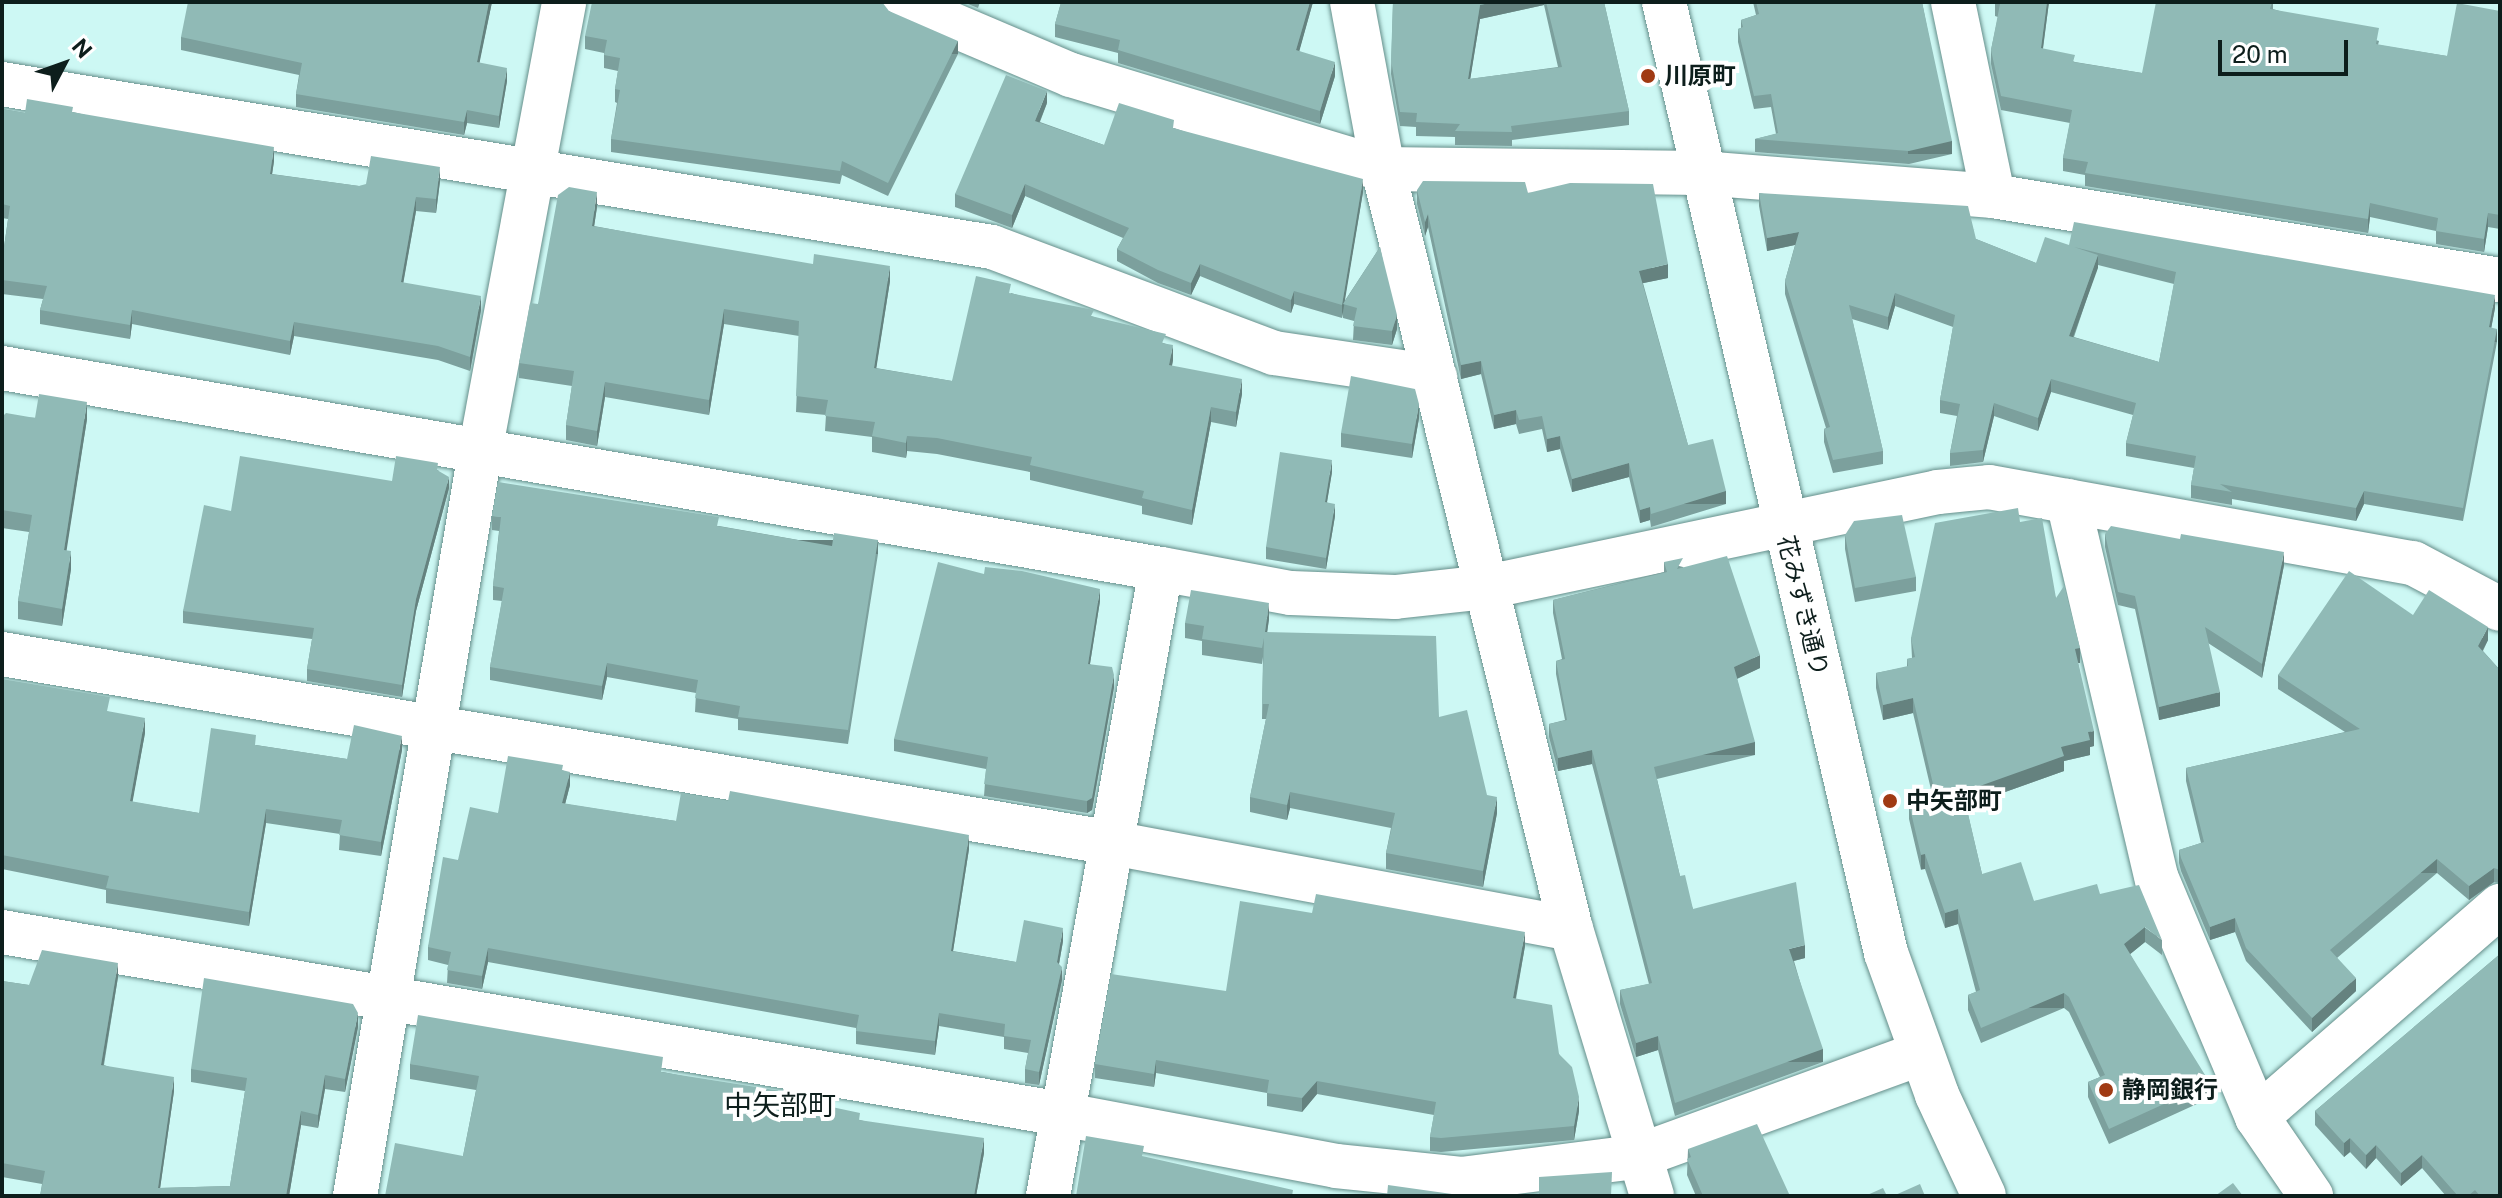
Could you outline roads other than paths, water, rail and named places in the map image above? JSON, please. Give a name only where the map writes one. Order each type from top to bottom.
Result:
[{"type":"street","points":[[355,1196],[391,999],[529,172],[564,2]]},
{"type":"street","points":[[899,2],[987,19],[1071,75],[1383,169],[1701,173],[1993,196],[2500,280]]},
{"type":"street","points":[[1352,2],[1383,169],[1571,929],[1644,1176]]},
{"type":"street","name":"花みずき通り","points":[[1664,2],[1701,173],[1886,953],[1921,1053],[1984,1196]]},
{"type":"street","points":[[1953,2],[1993,196]]},
{"type":"street","points":[[2,84],[992,247],[1274,353],[1435,377]]},
{"type":"street","points":[[2,368],[1291,593],[1395,597],[1487,587],[1784,527],[1938,492],[1989,487],[2413,563],[2500,609]]},
{"type":"street","points":[[2068,501],[2157,879],[2257,1117],[2311,1196]]},
{"type":"street","points":[[1048,1196],[1161,569]]},
{"type":"street","points":[[2,654],[1112,843],[1571,929]]},
{"type":"street","points":[[2257,1117],[2500,906]]},
{"type":"street","points":[[2,932],[1061,1114],[1333,1181],[1644,1176],[1921,1053]]},
{"type":"place","name":"川原町","points":[[1648,76]]},
{"type":"place","name":"中矢部町","points":[[1890,801]]},
{"type":"place","name":"静岡銀行","points":[[2106,1090]]},
{"type":"district","name":"中矢部町","points":[[780,1105]]}]
